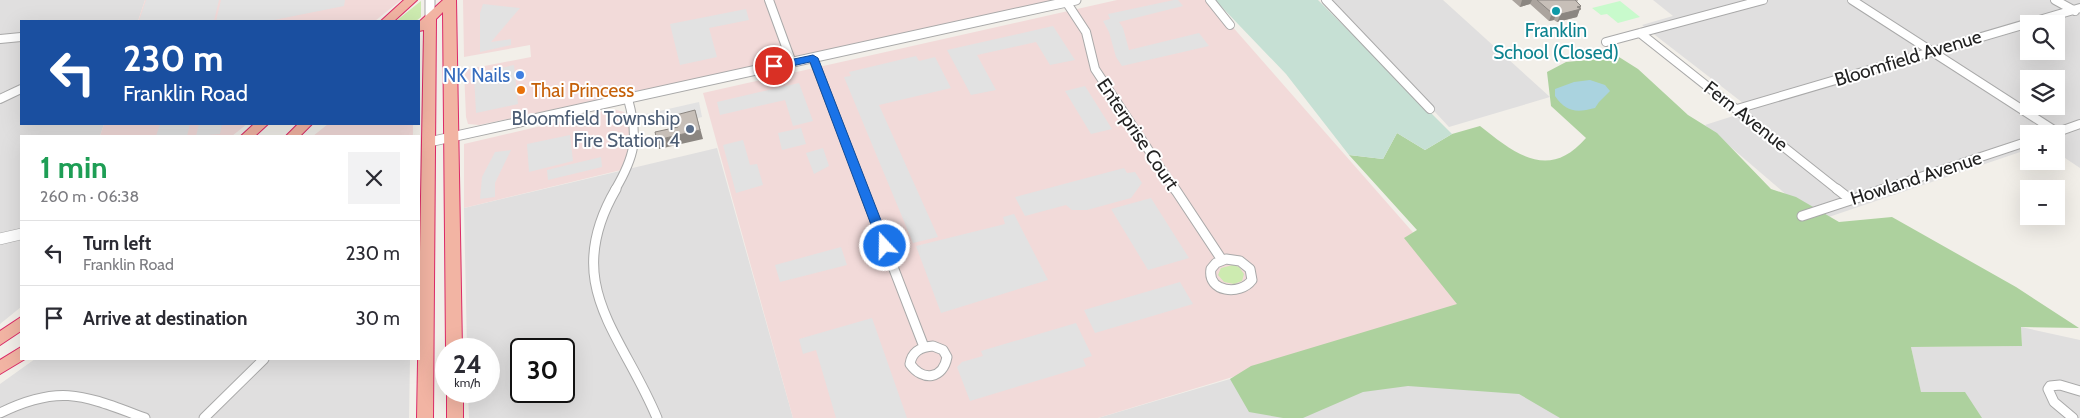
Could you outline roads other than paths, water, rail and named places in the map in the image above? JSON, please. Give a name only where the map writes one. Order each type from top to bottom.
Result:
[{"type":"highway","points":[[388,20],[411,0]]},
{"type":"highway","points":[[420,27],[449,0]]},
{"type":"highway","points":[[449,0],[454,338]]},
{"type":"highway","points":[[425,418],[424,144],[430,18]]},
{"type":"highway","points":[[248,135],[261,125]]},
{"type":"highway","points":[[293,135],[305,125]]},
{"type":"highway","points":[[0,339],[20,324]]},
{"type":"highway","points":[[0,368],[20,354]]},
{"type":"highway","points":[[455,403],[455,418]]},
{"type":"street","points":[[430,0],[430,18]]},
{"type":"street","points":[[769,0],[792,62]]},
{"type":"street","points":[[424,144],[1076,0]]},
{"type":"street","points":[[1210,0],[1230,25]]},
{"type":"street","points":[[1326,0],[1430,109]]},
{"type":"street","points":[[1852,0],[2042,125]]},
{"type":"street","points":[[2055,0],[2078,11]]},
{"type":"street","name":"Enterprise Court","points":[[1066,1],[1086,32],[1095,69],[1222,260]]},
{"type":"street","points":[[1606,42],[1757,1]]},
{"type":"street","name":"Bloomfield Avenue","points":[[1737,109],[1932,51],[2078,11]]},
{"type":"street","name":"Fern Avenue","points":[[1640,33],[1851,200]]},
{"type":"street","points":[[0,39],[20,37]]},
{"type":"street","points":[[813,58],[924,347]]},
{"type":"street","points":[[0,99],[20,89]]},
{"type":"street","points":[[628,98],[635,130],[635,145],[630,163],[606,209],[597,232],[593,259],[595,292],[597,302],[612,335],[647,395],[657,418]]},
{"type":"street","points":[[2065,129],[2079,125]]},
{"type":"street","name":"Howland Avenue","points":[[1802,216],[2020,144]]},
{"type":"street","points":[[0,239],[20,234]]},
{"type":"street","points":[[1222,260],[1236,260],[1248,266],[1253,276],[1248,286],[1241,290],[1232,291],[1217,285],[1211,279],[1210,272],[1215,263],[1222,260]]},
{"type":"street","points":[[204,418],[263,360]]},
{"type":"street","points":[[2073,418],[2054,402],[2049,394],[2049,388],[2054,385],[2060,385],[2080,391]]},
{"type":"street","points":[[0,413],[30,399],[51,394],[68,394],[145,418]]},
{"type":"water","points":[[1590,80],[1605,85],[1610,91],[1595,108],[1572,110],[1563,105],[1555,96],[1555,89],[1574,82]]},
{"type":"place","name":"Franklin School (Closed)","points":[[1556,11]]},
{"type":"place","name":"NK Nails","points":[[520,75]]},
{"type":"place","name":"Thai Princess","points":[[521,90]]},
{"type":"place","name":"Bloomfield Township Fire Station 4","points":[[690,129]]}]
